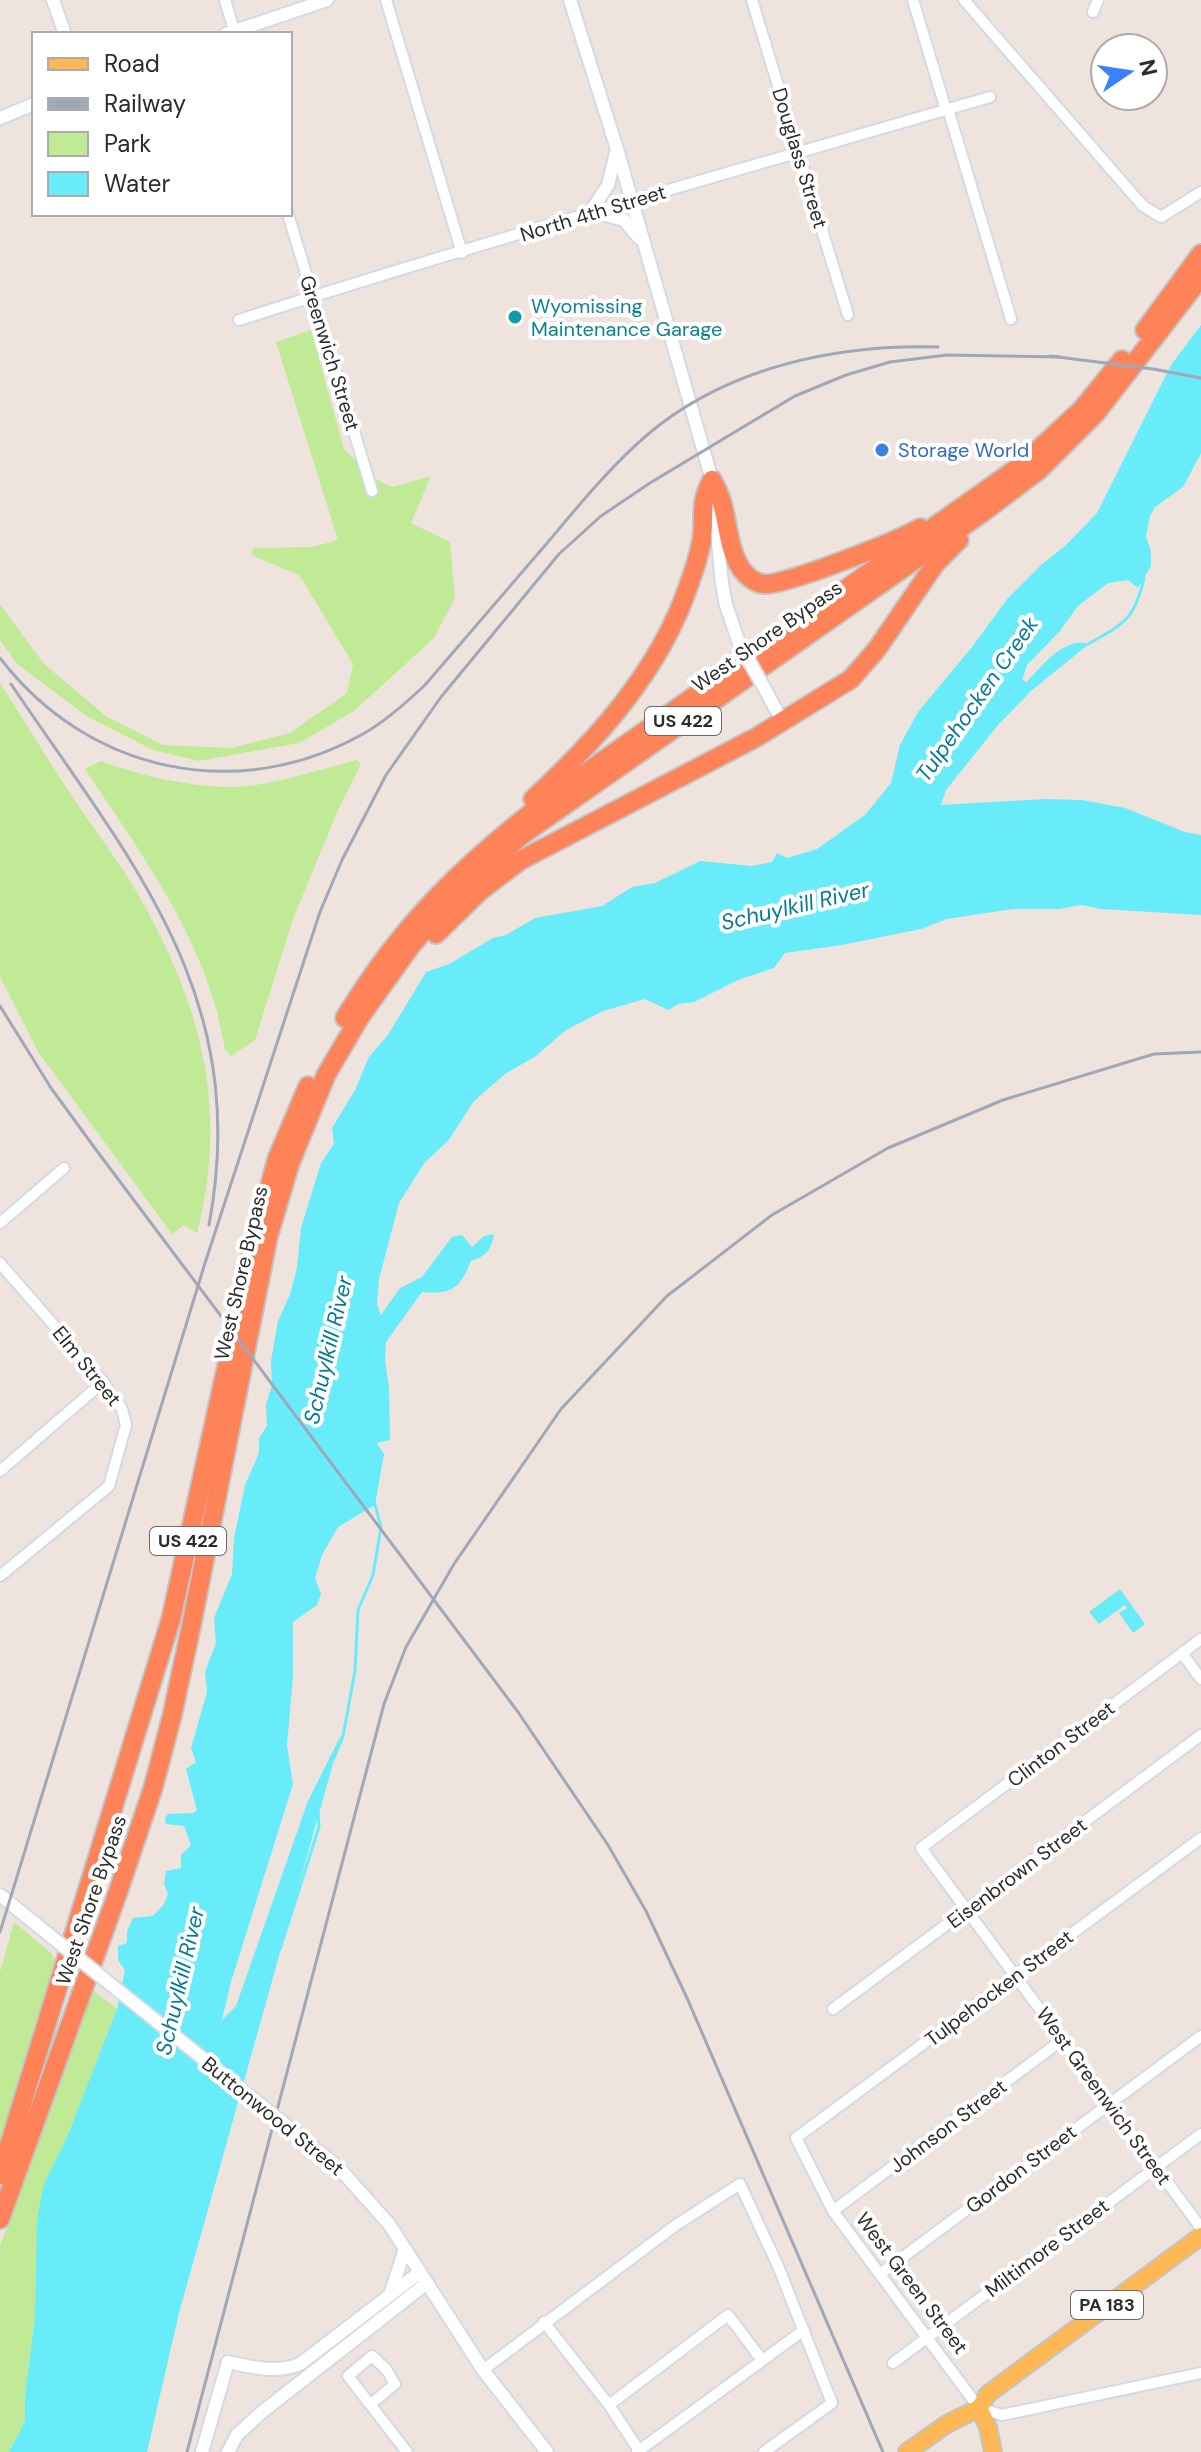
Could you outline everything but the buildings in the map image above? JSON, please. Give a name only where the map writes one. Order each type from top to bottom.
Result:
[{"type":"highway","name":"West Shore Bypass","points":[[0,2175],[171,1619],[252,1252],[277,1159],[316,1069],[366,984],[409,926],[442,889],[492,842],[1023,464],[1093,395],[1201,254]]},
{"type":"highway","name":"West Shore Bypass","points":[[0,2219],[153,1788],[188,1642],[268,1237],[290,1163],[326,1075],[360,1017],[410,947],[449,901],[490,862],[567,801],[982,513],[1039,470],[1091,418],[1201,278]]},
{"type":"highway","points":[[326,1075],[427,943],[501,873],[548,845],[757,737],[781,719],[839,688],[861,670],[943,553],[1042,478],[1091,418]]},
{"type":"highway","points":[[409,926],[454,865],[558,775],[619,707],[648,668],[667,638],[689,585],[701,541],[702,498],[712,480],[723,497],[731,545],[738,564],[751,579],[770,584],[907,535],[1050,439]]},
{"type":"main road","name":"PA 183","points":[[907,2452],[947,2424],[979,2408],[988,2394],[1201,2236]]},
{"type":"main road","name":"West Green Street","points":[[979,2408],[988,2427],[993,2452]]},
{"type":"street","points":[[53,0],[64,32]]},
{"type":"street","points":[[225,0],[232,32]]},
{"type":"street","points":[[235,32],[327,0]]},
{"type":"street","points":[[386,0],[462,253]]},
{"type":"street","points":[[570,0],[617,149],[712,480],[726,605],[739,643],[781,719]]},
{"type":"street","name":"Douglass Street","points":[[752,0],[848,315]]},
{"type":"street","points":[[913,0],[1011,319]]},
{"type":"street","points":[[964,0],[1143,206],[1161,217],[1201,192]]},
{"type":"street","points":[[1093,12],[1098,0]]},
{"type":"street","name":"North 4th Street","points":[[239,320],[537,231],[591,211],[990,97]]},
{"type":"street","points":[[0,118],[32,105]]},
{"type":"street","points":[[617,149],[608,185],[591,211],[624,220],[644,245]]},
{"type":"street","name":"Greenwich Street","points":[[289,216],[372,491]]},
{"type":"street","points":[[0,1223],[64,1168]]},
{"type":"street","name":"Elm Street","points":[[0,1263],[103,1382],[122,1409],[126,1425],[109,1486],[0,1576]]},
{"type":"street","points":[[0,1471],[103,1382]]},
{"type":"street","name":"Clinton Street","points":[[921,1848],[1201,1639]]},
{"type":"street","points":[[1182,1653],[1201,1679]]},
{"type":"street","name":"Eisenbrown Street","points":[[833,2009],[1201,1735]]},
{"type":"street","name":"Tulpehocken Street","points":[[796,2138],[1201,1838]]},
{"type":"street","name":"West Greenwich Street","points":[[921,1848],[1201,2228]]},
{"type":"street","name":"Buttonwood Street","points":[[0,1895],[339,2168],[389,2224],[483,2370],[547,2452]]},
{"type":"street","name":"Gordon Street","points":[[880,2274],[1201,2036]]},
{"type":"street","name":"Johnson Street","points":[[833,2211],[1062,2040]]},
{"type":"street","name":"Miltimore Street","points":[[893,2363],[1201,2134]]},
{"type":"street","name":"West Green Street","points":[[796,2138],[833,2211],[979,2408]]},
{"type":"street","points":[[483,2370],[676,2225],[740,2184],[769,2246],[832,2403],[764,2452]]},
{"type":"street","points":[[396,2299],[405,2249]]},
{"type":"street","points":[[228,2452],[237,2435],[262,2412],[424,2277]]},
{"type":"street","points":[[202,2452],[228,2362],[279,2370],[300,2364],[396,2299],[438,2298]]},
{"type":"street","points":[[609,2405],[728,2315],[762,2360]]},
{"type":"street","points":[[544,2322],[609,2405],[639,2452],[804,2330]]},
{"type":"street","points":[[371,2404],[395,2384],[386,2369],[372,2356],[348,2376],[407,2452]]},
{"type":"street","points":[[979,2408],[1002,2415],[1201,2373]]},
{"type":"green space","points":[[311,330],[344,449],[375,479],[392,487],[431,476],[411,523],[450,542],[455,598],[434,638],[354,711],[299,743],[199,761],[153,750],[88,717],[17,664],[0,640],[0,604],[44,664],[107,717],[163,745],[232,748],[290,733],[347,693],[353,664],[300,576],[252,555],[253,548],[312,547],[338,540],[276,342]]},
{"type":"green space","points":[[0,683],[131,883],[179,977],[203,1058],[209,1100],[210,1143],[197,1233],[184,1225],[172,1234],[39,1053],[0,977]]},
{"type":"green space","points":[[357,760],[361,764],[338,810],[293,919],[255,1040],[231,1056],[225,1050],[203,971],[175,911],[85,769],[101,761],[164,779],[229,787],[276,781]]},
{"type":"green space","points":[[14,1922],[51,1953],[55,1961],[0,2145],[0,1972]]},
{"type":"green space","points":[[93,1990],[117,2009],[67,2137],[44,2184],[25,2421],[9,2452],[0,2452],[0,2246]]},
{"type":"water","points":[[1201,325],[1201,453],[1183,487],[1155,507],[1150,516],[1146,536],[1151,551],[1151,566],[1138,588],[1128,580],[1108,583],[1078,606],[1059,632],[1027,665],[1022,680],[1027,682],[1063,648],[1071,644],[1089,644],[1031,691],[998,725],[946,790],[941,805],[1082,800],[1125,808],[1185,832],[1201,835],[1201,915],[1081,905],[1059,909],[1013,909],[947,919],[921,929],[842,945],[785,953],[774,968],[738,980],[694,1002],[678,1004],[668,1010],[645,999],[603,1011],[566,1030],[536,1056],[505,1074],[474,1101],[448,1141],[425,1162],[399,1203],[379,1279],[377,1305],[381,1315],[400,1288],[422,1277],[452,1237],[462,1235],[472,1247],[484,1236],[494,1234],[493,1240],[487,1252],[471,1261],[454,1288],[422,1292],[386,1342],[390,1440],[377,1443],[384,1454],[375,1505],[338,1527],[322,1555],[315,1578],[321,1594],[317,1605],[293,1622],[293,1675],[287,1746],[293,1784],[222,2020],[236,2006],[308,1801],[341,1735],[179,2313],[147,2452],[9,2452],[25,2421],[25,2395],[35,2317],[37,2219],[44,2184],[67,2137],[117,2009],[125,1970],[118,1960],[118,1946],[127,1943],[127,1931],[133,1918],[153,1916],[164,1904],[168,1894],[164,1884],[166,1871],[181,1868],[181,1855],[191,1845],[184,1826],[166,1824],[165,1818],[168,1814],[193,1813],[197,1810],[186,1769],[196,1762],[191,1748],[207,1692],[205,1672],[216,1643],[214,1618],[232,1574],[234,1538],[245,1485],[259,1453],[259,1438],[267,1426],[266,1404],[272,1385],[271,1361],[278,1321],[290,1294],[297,1268],[301,1228],[321,1163],[334,1144],[332,1128],[355,1090],[369,1057],[388,1035],[426,972],[449,964],[493,938],[506,935],[535,918],[602,906],[632,887],[655,883],[700,861],[752,866],[772,862],[777,853],[787,858],[817,849],[865,815],[891,783],[900,745],[918,712],[1008,598],[1097,513],[1171,365]]},
{"type":"water","points":[[1120,1589],[1145,1624],[1133,1633],[1119,1613],[1127,1608],[1125,1605],[1099,1624],[1089,1612]]},
{"type":"waterway","points":[[1088,644],[1111,631],[1132,612],[1144,578]]},
{"type":"waterway","points":[[334,1758],[343,1736],[355,1671],[358,1610],[373,1575],[381,1527],[374,1501]]},
{"type":"waterway","points":[[280,1949],[319,1827],[318,1811]]},
{"type":"railway","points":[[0,658],[35,697],[76,728],[120,751],[167,765],[216,771],[265,768],[315,756],[371,729],[425,685],[608,473],[647,435],[678,412],[712,392],[785,364],[861,350],[938,347]]},
{"type":"railway","points":[[0,1932],[205,1263],[320,912],[342,860],[386,775],[441,697],[559,554],[601,516],[650,483],[795,396],[846,375],[890,362],[947,355],[1060,357]]},
{"type":"railway","points":[[1050,356],[1201,378]]},
{"type":"railway","points":[[11,684],[138,873],[171,935],[197,1000],[213,1068],[218,1143],[209,1225]]},
{"type":"railway","points":[[0,1006],[51,1088],[518,1712],[608,1845],[646,1911],[687,1998],[883,2452]]},
{"type":"railway","points":[[187,2452],[384,1704],[406,1647],[454,1564],[561,1409],[667,1296],[772,1215],[888,1148],[1003,1100],[1154,1054],[1201,1052]]},
{"type":"place","name":"Wyomissing Maintenance Garage","points":[[515,317]]},
{"type":"place","name":"Storage World","points":[[882,450]]},
{"type":"water label","name":"Tulpehocken Creek","points":[[977,699]]},
{"type":"water label","name":"Schuylkill River","points":[[795,906]]},
{"type":"water label","name":"Schuylkill River","points":[[328,1350]]},
{"type":"water label","name":"Schuylkill River","points":[[180,1981]]}]
